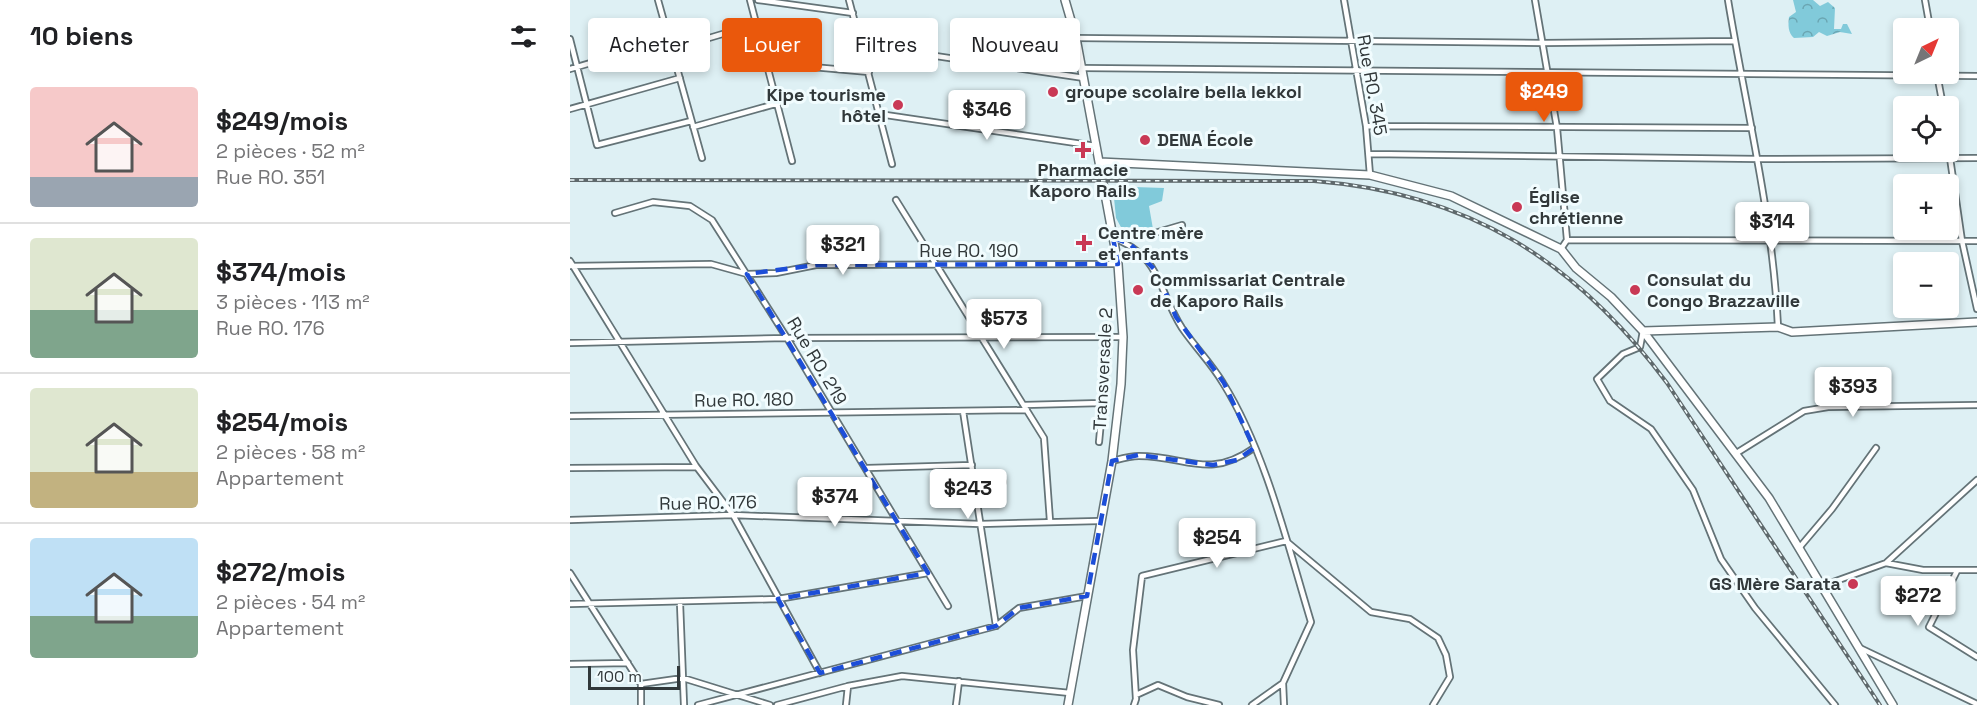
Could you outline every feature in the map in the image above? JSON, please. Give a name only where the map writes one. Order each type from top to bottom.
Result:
[{"type":"street","points":[[658,0],[663,18]]},
{"type":"street","points":[[750,0],[754,18]]},
{"type":"street","points":[[758,0],[853,13]]},
{"type":"street","points":[[849,0],[854,18]]},
{"type":"street","name":"Transversale 2","points":[[1065,0],[1070,18]]},
{"type":"street","name":"Rue RO. 345","points":[[1344,0],[1366,126],[1370,175]]},
{"type":"street","points":[[1535,0],[1557,128],[1567,240],[1561,249]]},
{"type":"street","points":[[1728,0],[1740,74],[1759,159],[1771,242],[1778,327]]},
{"type":"street","points":[[1925,0],[1928,18]]},
{"type":"street","points":[[1080,38],[1351,39],[1543,43],[1735,41]]},
{"type":"street","points":[[570,39],[597,145],[691,120]]},
{"type":"street","points":[[938,56],[1084,78]]},
{"type":"street","name":"Transversale 2","points":[[1068,705],[1099,521],[1112,461],[1121,384],[1123,337],[1118,264],[1080,58]]},
{"type":"street","points":[[570,69],[588,64]]},
{"type":"street","points":[[1082,68],[1893,75]]},
{"type":"street","points":[[678,72],[702,158]]},
{"type":"street","points":[[770,72],[792,161]]},
{"type":"street","points":[[868,72],[892,164]]},
{"type":"street","points":[[1959,76],[1977,76]]},
{"type":"street","points":[[570,109],[680,78]]},
{"type":"street","points":[[693,127],[779,103]]},
{"type":"street","points":[[879,114],[1097,146]]},
{"type":"street","points":[[1366,126],[1752,128]]},
{"type":"street","points":[[1370,154],[1759,159],[1893,158]]},
{"type":"street","points":[[1959,158],[1977,158]]},
{"type":"street","points":[[1100,162],[1370,175],[1451,196],[1561,249],[1576,268],[1611,297],[1643,331],[1769,498],[1893,705]]},
{"type":"street","points":[[1952,162],[1962,241],[1977,309]]},
{"type":"street","points":[[896,200],[1044,438],[1050,521]]},
{"type":"street","name":"Rue RO. 219","points":[[615,213],[653,202],[690,206],[712,220],[867,468],[948,606]]},
{"type":"street","points":[[1113,238],[1148,235],[1182,225]]},
{"type":"street","points":[[1113,238],[1130,244],[1157,272],[1176,317],[1224,383],[1254,448],[1287,541],[1311,622],[1283,682],[1284,705]]},
{"type":"street","points":[[1567,240],[1977,241]]},
{"type":"street","points":[[571,264],[696,466],[733,515],[820,672]]},
{"type":"street","name":"Rue RO. 190","points":[[571,264],[711,264],[747,274],[776,273],[816,265],[1118,264]]},
{"type":"street","points":[[1643,331],[1778,327],[1792,332],[1977,322]]},
{"type":"street","points":[[1643,331],[1640,347],[1623,354],[1597,379],[1610,401],[1650,429],[1693,490],[1721,559],[1755,608],[1835,705]]},
{"type":"street","points":[[1099,442],[1109,337]]},
{"type":"street","points":[[570,343],[787,338],[1123,337]]},
{"type":"street","name":"Rue RO. 180","points":[[570,416],[963,411],[1102,403]]},
{"type":"street","points":[[1735,454],[1804,411],[1828,407],[1977,405]]},
{"type":"street","points":[[963,411],[996,626]]},
{"type":"street","points":[[1799,548],[1832,509],[1876,447]]},
{"type":"street","points":[[1112,461],[1138,456],[1191,465],[1213,465],[1237,460],[1254,448]]},
{"type":"street","points":[[867,468],[972,465]]},
{"type":"street","points":[[570,468],[696,466]]},
{"type":"street","points":[[1822,586],[1886,563],[1977,480]]},
{"type":"street","points":[[974,484],[1003,482]]},
{"type":"street","name":"Rue RO. 176","points":[[570,520],[733,515],[980,524],[1099,521]]},
{"type":"street","points":[[1134,705],[1136,694],[1133,650],[1142,576],[1287,541]]},
{"type":"street","points":[[1287,541],[1371,612],[1410,619],[1438,638],[1446,655],[1450,677],[1433,705]]},
{"type":"street","points":[[1886,563],[1923,570],[1977,570]]},
{"type":"street","points":[[1956,571],[1929,627],[1977,657]]},
{"type":"street","points":[[570,573],[641,684],[641,705]]},
{"type":"street","points":[[570,604],[778,599],[928,573]]},
{"type":"street","points":[[698,705],[996,626],[1019,608],[1087,596]]},
{"type":"street","points":[[680,603],[684,705]]},
{"type":"street","points":[[1857,647],[1977,704]]},
{"type":"street","points":[[570,664],[628,663]]},
{"type":"street","points":[[777,705],[848,686],[902,676],[1070,693]]},
{"type":"street","points":[[641,684],[682,678],[734,696],[770,705]]},
{"type":"street","points":[[956,705],[959,681]]},
{"type":"street","points":[[1252,705],[1283,682]]},
{"type":"street","points":[[1136,694],[1158,685],[1187,697],[1219,705]]},
{"type":"street","points":[[846,705],[848,686]]},
{"type":"highlighted area","points":[[1113,238],[1130,244],[1157,272],[1176,317],[1224,383],[1254,448],[1237,460],[1213,465],[1138,455],[1112,461],[1087,596],[1019,608],[996,626],[820,673],[778,599],[928,573],[747,274],[816,265],[1118,264]]},
{"type":"green space","points":[[1793,0],[1813,0],[1820,6],[1828,2],[1835,8],[1834,29],[1841,29],[1843,24],[1847,24],[1852,34],[1840,32],[1827,36],[1819,32],[1813,37],[1794,38],[1789,26],[1789,17],[1796,12]]},
{"type":"green space","points":[[1123,183],[1134,187],[1164,188],[1162,201],[1149,206],[1153,229],[1148,233],[1122,229],[1116,218],[1113,188]]},
{"type":"railway","points":[[570,180],[1314,181],[1370,188],[1421,200],[1469,218],[1514,240],[1555,268],[1595,301],[1632,339],[1667,383],[1880,705]]},
{"type":"place","name":"groupe scolaire bella lekkol","points":[[1053,92]]},
{"type":"place","name":"Kipe tourisme hôtel","points":[[898,105]]},
{"type":"place","name":"DENA École","points":[[1145,140]]},
{"type":"place","name":"Pharmacie Kaporo Rails","points":[[1083,150]]},
{"type":"place","name":"Église chrétienne","points":[[1517,207]]},
{"type":"place","name":"Centre mère et enfants","points":[[1084,243]]},
{"type":"place","name":"Commissariat Centrale de Kaporo Rails","points":[[1138,290]]},
{"type":"place","name":"Consulat du Congo Brazzaville","points":[[1635,290]]},
{"type":"place","name":"GS Mère Sarata","points":[[1853,584]]}]
